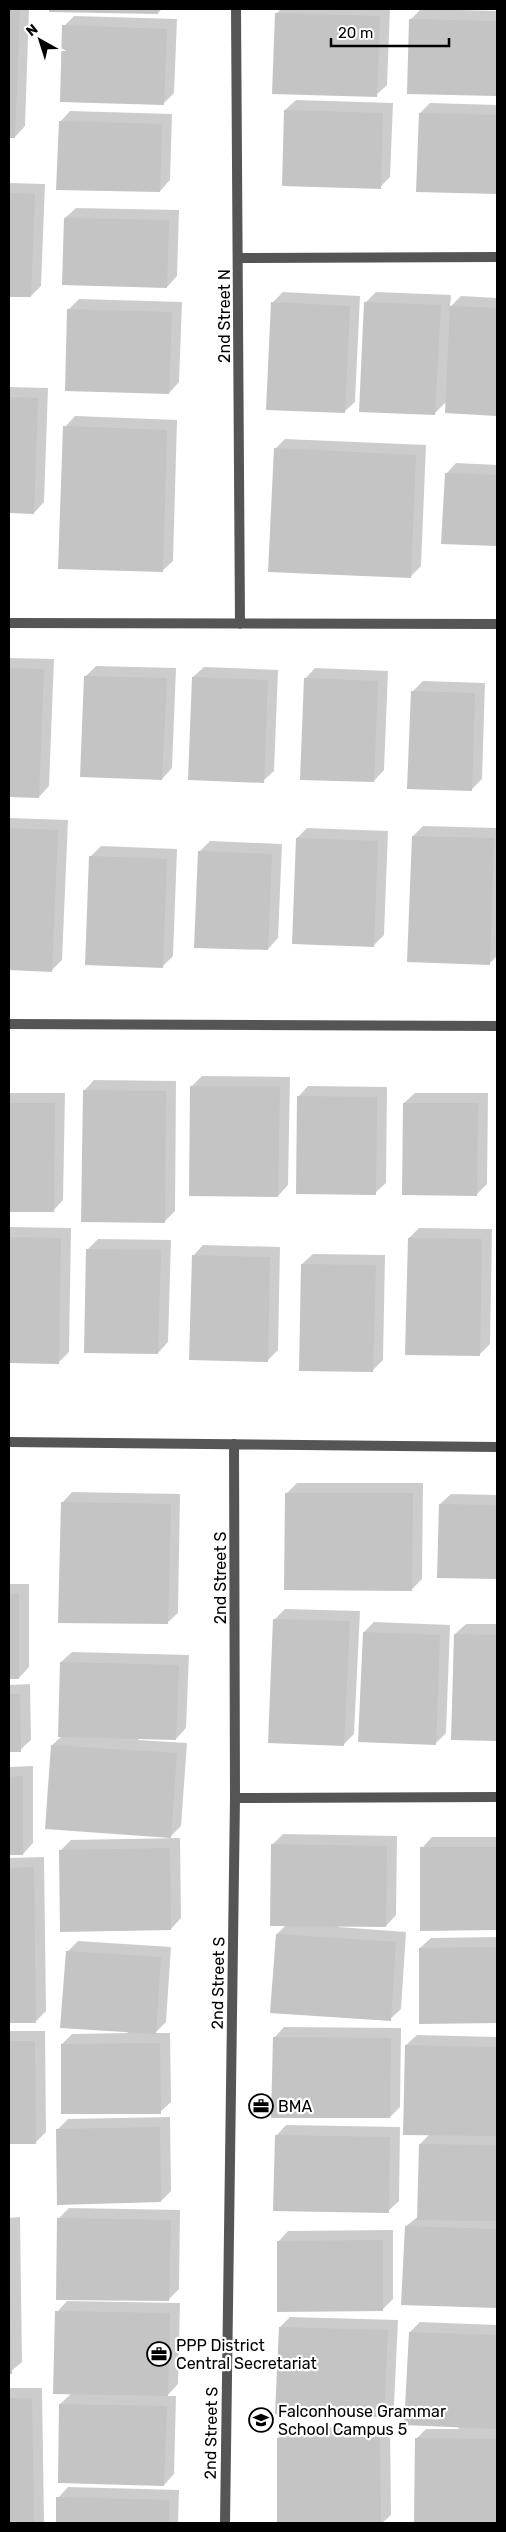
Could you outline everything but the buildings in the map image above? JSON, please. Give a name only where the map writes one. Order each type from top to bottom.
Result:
[{"type":"street","name":"2nd Street N","points":[[236,9],[240,624]]},
{"type":"street","points":[[239,258],[497,257]]},
{"type":"street","points":[[9,623],[497,624]]},
{"type":"street","points":[[9,1024],[497,1026]]},
{"type":"street","points":[[9,1442],[497,1447]]},
{"type":"street","name":"2nd Street S","points":[[225,2523],[235,1798],[234,1444]]},
{"type":"street","points":[[235,1798],[497,1797]]},
{"type":"place","name":"BMA","points":[[261,2106]]},
{"type":"place","name":"PPP District Central Secretariat","points":[[159,2354]]},
{"type":"place","name":"Falconhouse Grammar School Campus 5","points":[[261,2420]]}]
